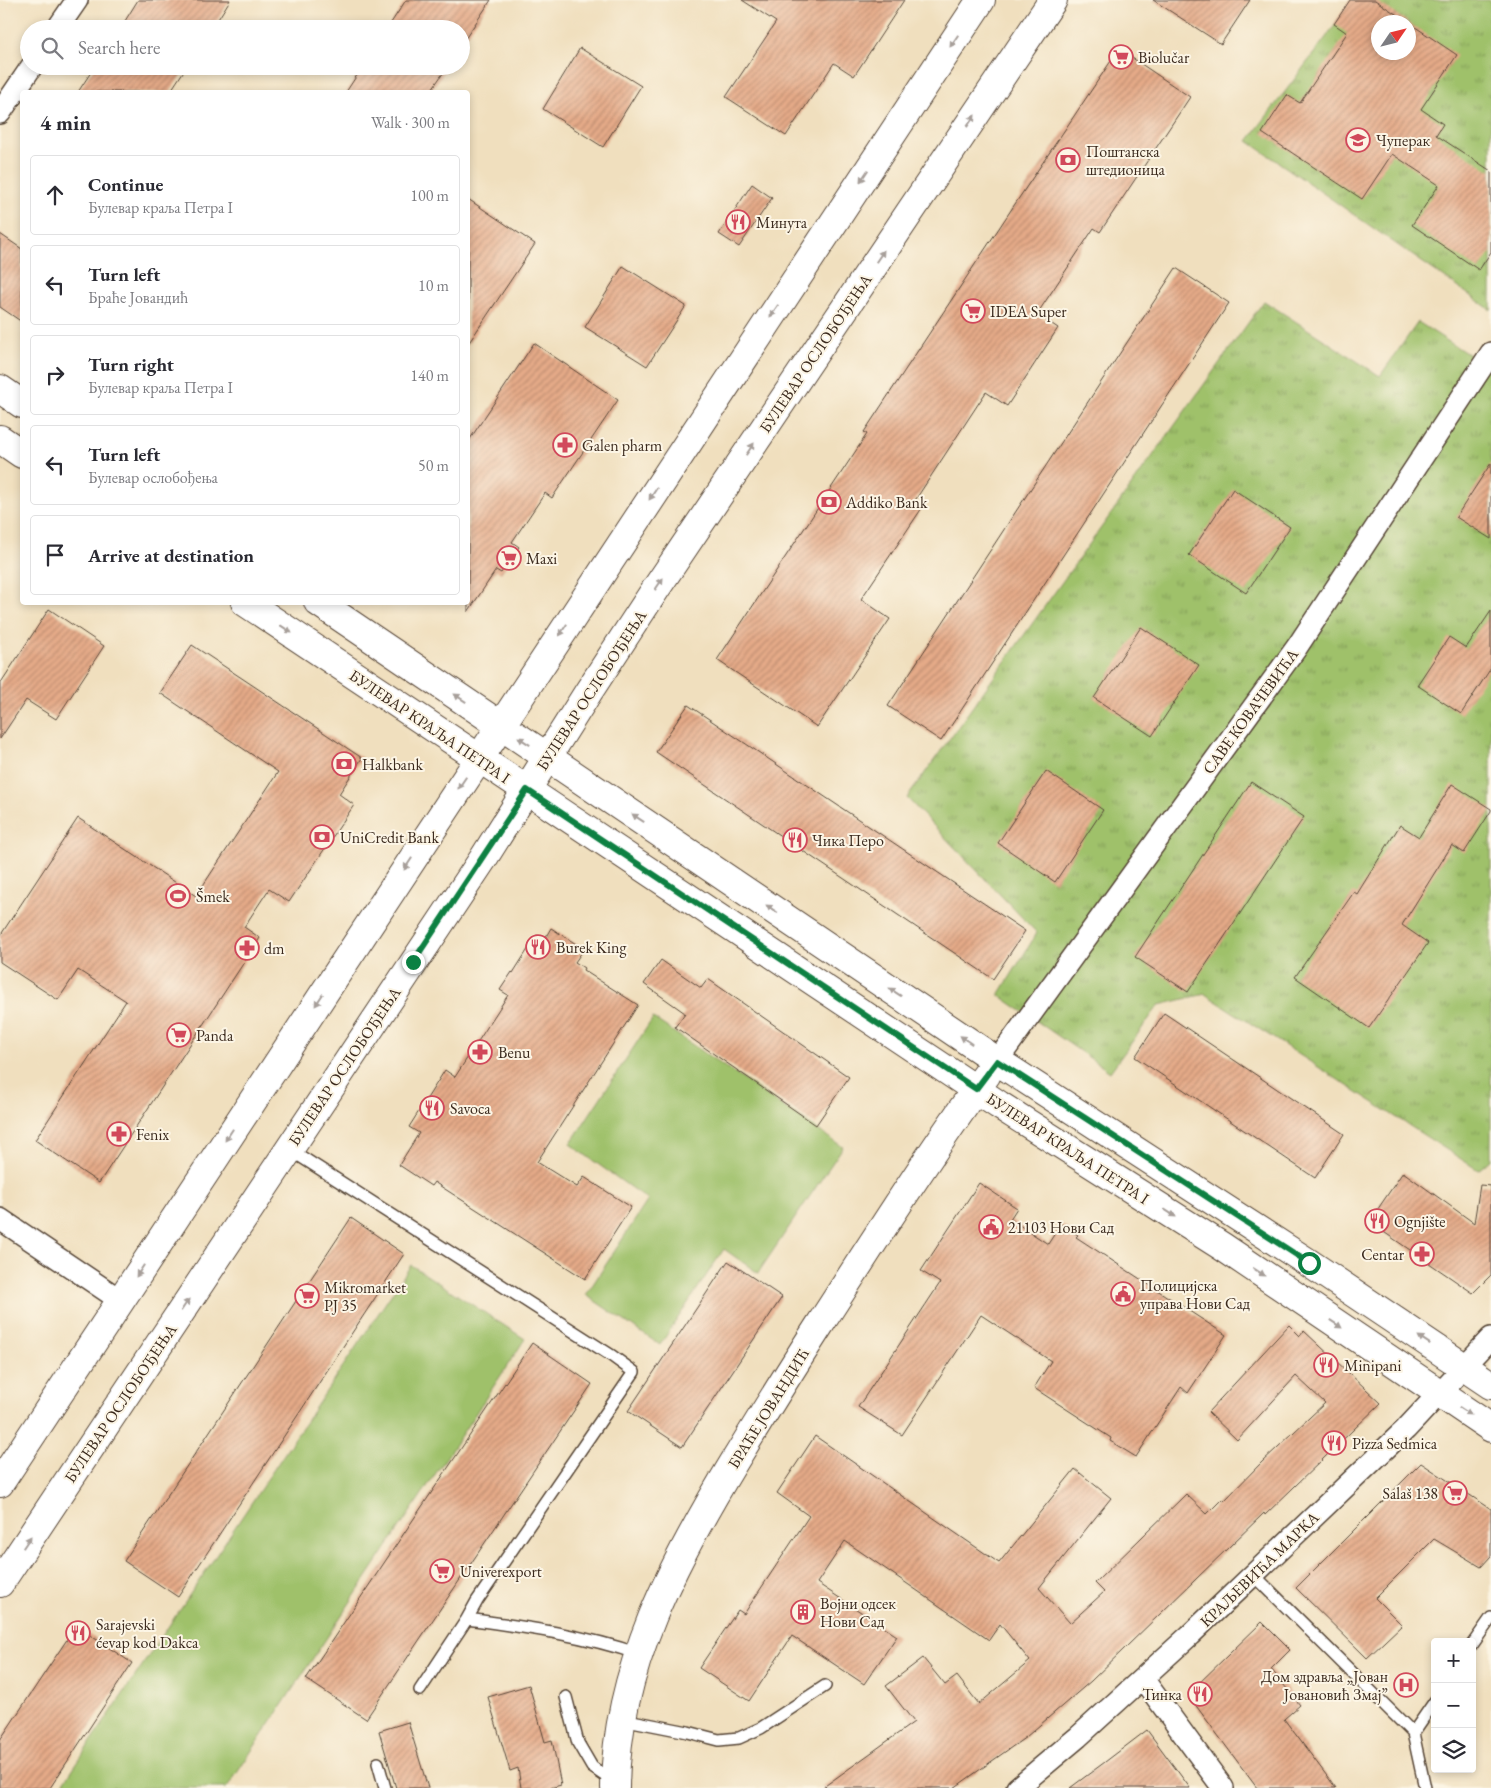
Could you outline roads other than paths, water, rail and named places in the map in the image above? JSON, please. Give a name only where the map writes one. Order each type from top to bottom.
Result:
[{"type":"street","points":[[64,20],[77,0]]},
{"type":"street","points":[[0,1483],[981,0]]},
{"type":"street","name":"БУЛЕВАР ОСЛОБОЂЕЊА","points":[[0,1583],[527,790],[588,691],[663,578],[1053,0]]},
{"type":"street","points":[[0,113],[26,75]]},
{"type":"street","name":"САВЕ КОВАЧЕВИЋА","points":[[997,1061],[1297,647],[1491,353]]},
{"type":"street","points":[[0,389],[20,403]]},
{"type":"street","points":[[0,439],[20,453]]},
{"type":"street","name":"БУЛЕВАР КРАЉА ПЕТРА I","points":[[250,605],[976,1089],[1223,1247],[1491,1428]]},
{"type":"street","points":[[322,605],[997,1061],[1309,1263],[1491,1385]]},
{"type":"street","name":"БРАЋЕ ЈОВАНДИЋ","points":[[615,1785],[622,1719],[639,1654],[663,1589],[718,1488],[786,1376],[909,1187],[997,1061]]},
{"type":"street","points":[[0,1219],[120,1300]]},
{"type":"street","name":"КРАЉЕВИЋА МАРКА","points":[[1017,1788],[1143,1679],[1406,1429],[1491,1338]]},
{"type":"street","points":[[1143,1679],[1223,1788]]},
{"type":"lane","points":[[289,1149],[634,1372],[477,1601],[420,1690]]},
{"type":"lane","points":[[1253,1574],[1413,1732],[1425,1788]]},
{"type":"lane","points":[[1476,1639],[1491,1618]]},
{"type":"lane","points":[[467,1619],[610,1644],[639,1654]]},
{"type":"lane","points":[[622,1719],[719,1740],[739,1738],[761,1728],[825,1686]]},
{"type":"lane","points":[[566,1697],[578,1743],[592,1767],[615,1785]]},
{"type":"lane","points":[[1413,1732],[1431,1706]]},
{"type":"lane","points":[[378,1763],[385,1788]]},
{"type":"place","name":"Biolučar","points":[[1121,57]]},
{"type":"place","name":"Чуперак","points":[[1358,140]]},
{"type":"place","name":"Поштанска штедионица","points":[[1068,160]]},
{"type":"place","name":"Минута","points":[[738,222]]},
{"type":"place","name":"IDEA Super","points":[[973,311]]},
{"type":"place","name":"Galen pharm","points":[[565,445]]},
{"type":"place","name":"Addiko Bank","points":[[829,502]]},
{"type":"place","name":"Maxi","points":[[509,558]]},
{"type":"place","name":"Halkbank","points":[[344,764]]},
{"type":"place","name":"UniCredit Bank","points":[[322,837]]},
{"type":"place","name":"Чика Перо","points":[[795,840]]},
{"type":"place","name":"Šmek","points":[[178,896]]},
{"type":"place","name":"Burek King","points":[[538,947]]},
{"type":"place","name":"dm","points":[[247,948]]},
{"type":"place","name":"Panda","points":[[179,1035]]},
{"type":"place","name":"Benu","points":[[480,1052]]},
{"type":"place","name":"Savoca","points":[[432,1108]]},
{"type":"place","name":"Fenix","points":[[119,1134]]},
{"type":"place","name":"Ognjište","points":[[1377,1221]]},
{"type":"place","name":"21103 Нови Сад","points":[[991,1227]]},
{"type":"place","name":"Centar","points":[[1422,1254]]},
{"type":"place","name":"Полицијска управа Нови Сад","points":[[1123,1294]]},
{"type":"place","name":"Mikromarket PJ 35","points":[[307,1296]]},
{"type":"place","name":"Minipani","points":[[1326,1365]]},
{"type":"place","name":"Pizza Sedmica","points":[[1334,1443]]},
{"type":"place","name":"Salaš 138","points":[[1455,1493]]},
{"type":"place","name":"Univerexport","points":[[442,1571]]},
{"type":"place","name":"Војни одсек Нови Сад","points":[[803,1612]]},
{"type":"place","name":"Sarajevski ćevap kod Dakca","points":[[78,1633]]},
{"type":"place","name":"Дом здравља „Јован Јовановић Змај”","points":[[1406,1685]]},
{"type":"place","name":"Тинка","points":[[1200,1694]]}]
